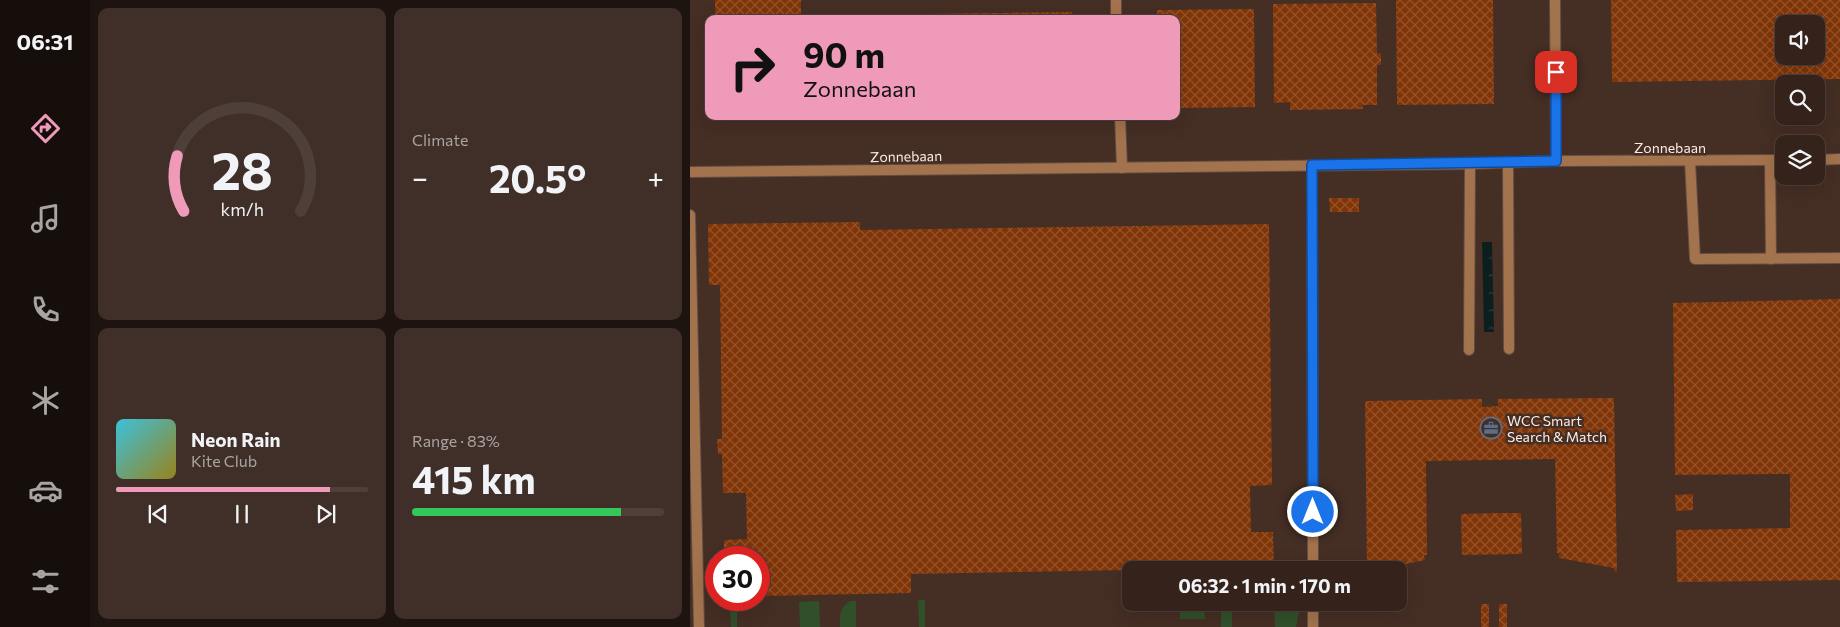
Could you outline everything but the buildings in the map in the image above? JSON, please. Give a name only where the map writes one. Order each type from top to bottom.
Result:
[{"type":"street","points":[[1116,0],[1116,15]]},
{"type":"street","points":[[1555,0],[1556,161]]},
{"type":"street","points":[[1120,120],[1122,168]]},
{"type":"street","points":[[1825,160],[1840,159]]},
{"type":"street","name":"Zonnebaan","points":[[690,172],[1470,164],[1556,161],[1775,161]]},
{"type":"street","points":[[1690,161],[1695,259],[1840,258]]},
{"type":"street","points":[[1770,161],[1771,259]]},
{"type":"street","points":[[1508,163],[1509,349]]},
{"type":"street","points":[[1470,164],[1470,350]]},
{"type":"street","points":[[1312,165],[1313,561]]},
{"type":"street","points":[[690,215],[699,627]]},
{"type":"street","points":[[1313,611],[1313,627]]},
{"type":"green space","points":[[918,600],[925,600],[925,627],[919,627]]},
{"type":"green space","points":[[819,601],[820,627],[800,627],[799,602]]},
{"type":"green space","points":[[850,601],[856,601],[856,627],[840,627],[842,609]]},
{"type":"green space","points":[[730,611],[737,611],[737,627],[731,627]]},
{"type":"green space","points":[[1180,611],[1204,611],[1205,619],[1180,619]]},
{"type":"green space","points":[[1221,611],[1232,611],[1232,627],[1221,627]]},
{"type":"green space","points":[[1274,611],[1299,611],[1296,627],[1275,627]]},
{"type":"water","points":[[1482,242],[1492,242],[1494,332],[1484,332]]},
{"type":"place","name":"WCC Smart Search & Match","points":[[1491,428]]},
{"type":"route","points":[[1313,512],[1312,165],[1470,164],[1556,161],[1556,72]]}]
